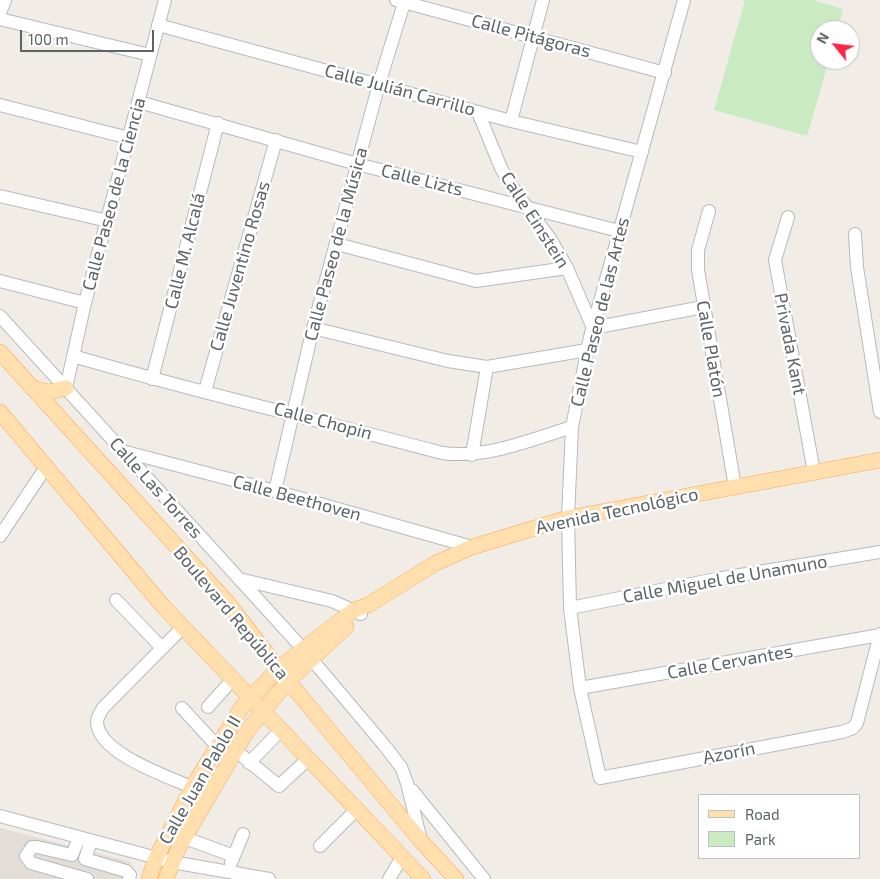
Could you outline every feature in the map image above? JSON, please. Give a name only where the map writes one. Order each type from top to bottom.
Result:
[{"type":"main road","name":"Boulevard República","points":[[0,352],[227,602],[288,682],[421,841],[456,879]]},
{"type":"main road","points":[[32,388],[49,392],[66,388]]},
{"type":"main road","points":[[59,418],[57,404],[66,388]]},
{"type":"main road","points":[[0,412],[183,627],[264,710],[307,760],[423,879]]},
{"type":"main road","name":"Avenida Tecnológico","points":[[361,610],[436,563],[472,546],[568,518],[880,460]]},
{"type":"main road","name":"Calle Juan Pablo II","points":[[149,879],[156,858],[193,786],[217,746],[251,697],[279,668],[307,654],[361,610]]},
{"type":"main road","name":"Calle Juan Pablo II","points":[[166,879],[172,862],[235,750],[264,710],[288,682],[307,654]]},
{"type":"street","points":[[0,13],[5,0]]},
{"type":"street","name":"Calle Paseo de la Ciencia","points":[[66,388],[85,303],[165,0]]},
{"type":"street","points":[[511,121],[543,0]]},
{"type":"street","name":"Calle Paseo de las Artes","points":[[600,778],[580,688],[570,608],[568,518],[572,427],[592,328],[684,0]]},
{"type":"street","name":"Calle Pitágoras","points":[[402,1],[665,73]]},
{"type":"street","name":"Calle Paseo de la Música","points":[[275,491],[313,328],[402,1]]},
{"type":"street","points":[[0,19],[150,55]]},
{"type":"street","name":"Calle Julián Carrillo","points":[[158,26],[511,121],[642,152]]},
{"type":"street","name":"Calle Lizts","points":[[139,102],[357,164],[619,231]]},
{"type":"street","points":[[0,105],[129,138]]},
{"type":"street","name":"Calle Einstein","points":[[478,112],[501,168],[510,184],[529,207],[567,268],[592,328]]},
{"type":"street","name":"Calle M. Alcalá","points":[[152,379],[218,124]]},
{"type":"street","name":"Calle Juventino Rosas","points":[[205,391],[276,140]]},
{"type":"street","points":[[0,196],[108,221]]},
{"type":"street","name":"Calle Platón","points":[[709,211],[697,259],[703,307],[735,487]]},
{"type":"street","name":"Privada Kant","points":[[788,217],[775,260],[814,472]]},
{"type":"street","points":[[855,234],[857,266],[880,412]]},
{"type":"street","points":[[337,244],[470,280],[484,280],[567,268]]},
{"type":"street","points":[[0,281],[85,303]]},
{"type":"street","points":[[592,328],[703,307]]},
{"type":"street","name":"Calle Las Torres","points":[[0,316],[307,654],[401,767],[407,783]]},
{"type":"street","points":[[313,328],[448,362],[487,367],[587,350]]},
{"type":"street","name":"Calle Chopin","points":[[73,356],[152,379],[294,413],[442,453],[472,455],[572,427]]},
{"type":"street","points":[[472,455],[487,367]]},
{"type":"street","name":"Calle Beethoven","points":[[122,451],[472,546]]},
{"type":"street","points":[[0,536],[46,467]]},
{"type":"street","name":"Calle Miguel de Unamuno","points":[[570,608],[716,579],[880,552]]},
{"type":"street","points":[[239,579],[361,610]]},
{"type":"street","points":[[116,600],[162,648]]},
{"type":"street","points":[[183,627],[103,708],[97,724],[101,736],[110,746],[135,762],[210,795]]},
{"type":"street","name":"Calle Cervantes","points":[[580,688],[880,634]]},
{"type":"street","name":"Azorín","points":[[600,778],[842,732],[853,728],[857,723],[880,634]]},
{"type":"street","points":[[208,707],[233,679]]},
{"type":"street","points":[[182,708],[217,746]]},
{"type":"street","points":[[249,763],[282,730]]},
{"type":"street","points":[[235,750],[279,786],[307,760]]},
{"type":"street","points":[[407,783],[421,841]]},
{"type":"street","points":[[407,783],[484,879]]},
{"type":"street","points":[[320,846],[356,810]]},
{"type":"street","points":[[0,816],[172,862],[244,877],[269,879]]},
{"type":"street","points":[[227,872],[243,834]]},
{"type":"street","points":[[72,855],[79,838]]},
{"type":"street","points":[[185,838],[234,856]]},
{"type":"street","points":[[85,859],[91,841]]},
{"type":"street","points":[[87,879],[31,863],[26,856],[32,847],[37,847],[126,871],[130,875],[129,879]]},
{"type":"street","points":[[389,879],[402,857]]},
{"type":"shaded area","points":[[0,828],[131,862],[126,879],[0,879]]},
{"type":"green space","points":[[745,0],[812,0],[843,9],[840,20],[810,20],[810,70],[826,70],[807,136],[714,110]]}]
